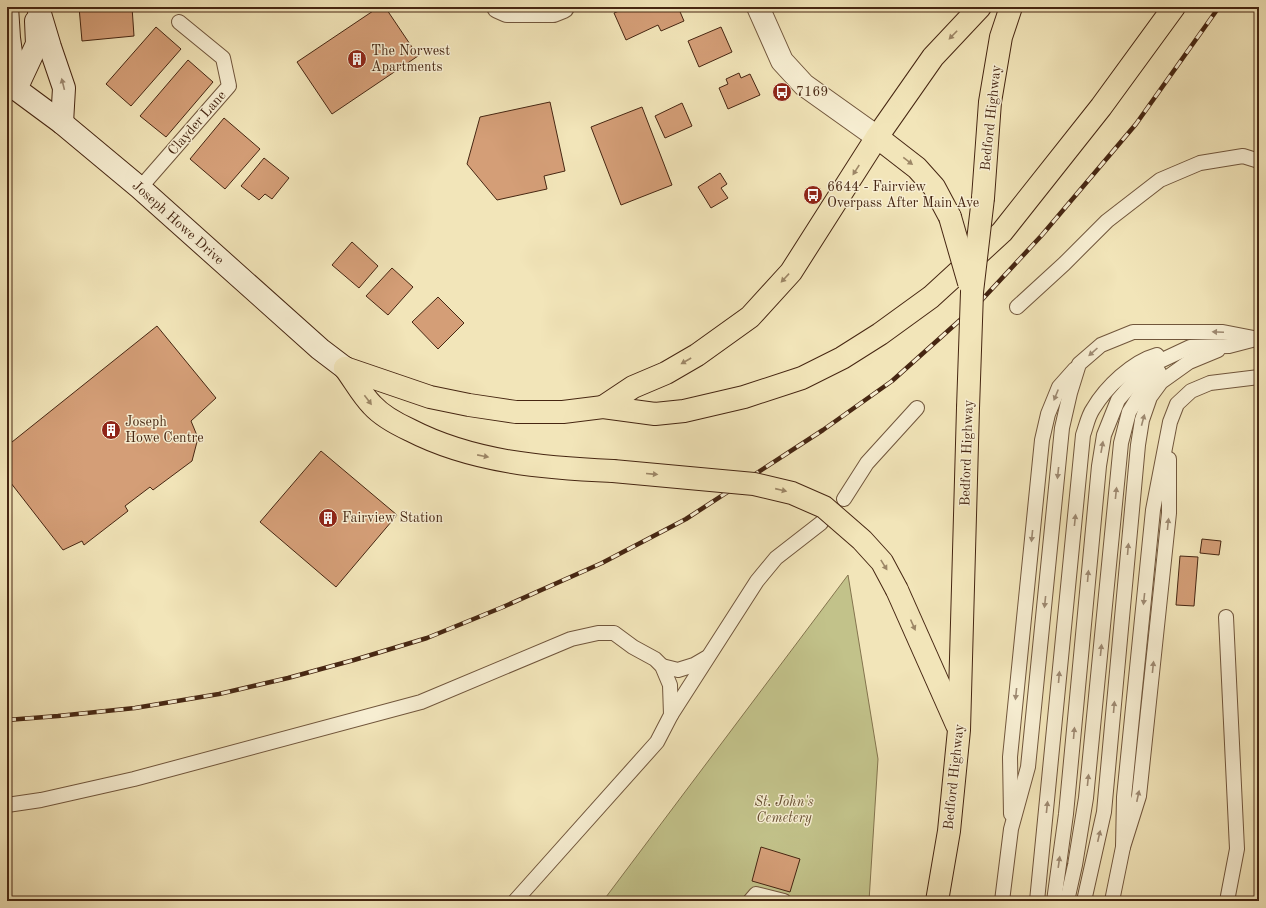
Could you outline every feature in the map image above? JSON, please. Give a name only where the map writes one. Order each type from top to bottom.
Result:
[{"type":"main road","points":[[7,7],[11,86]]},
{"type":"main road","points":[[11,86],[37,44],[37,7]]},
{"type":"main road","points":[[37,7],[64,88],[62,123]]},
{"type":"main road","points":[[498,7],[507,11],[553,11],[563,7]]},
{"type":"main road","points":[[758,7],[782,61],[804,85],[877,137],[917,168],[934,187],[950,217],[972,292]]},
{"type":"main road","points":[[603,407],[632,387],[666,373],[697,355],[750,317],[791,272],[877,137],[932,57],[980,7]]},
{"type":"main road","name":"Bedford Highway","points":[[938,901],[949,831],[959,730],[972,292],[983,198],[990,102],[1001,37],[1011,7]]},
{"type":"main road","points":[[345,368],[430,397],[516,412],[563,412],[603,407],[656,414],[684,411],[744,397],[802,378],[842,358],[880,334],[931,297],[1002,232],[1101,107],[1174,7]]},
{"type":"main road","name":"Joseph Howe Drive","points":[[11,86],[62,123],[140,188],[295,328],[345,368]]},
{"type":"main road","points":[[345,368],[372,405],[395,423],[429,440],[472,454],[568,469],[613,471],[754,484],[792,492],[824,507],[862,540],[882,562],[897,590],[959,730]]},
{"type":"lane","name":"Clayder Lane","points":[[140,188],[229,86],[223,58],[178,22]]},
{"type":"lane","points":[[1018,306],[1064,264],[1107,221],[1160,180],[1200,164],[1243,156],[1259,161]]},
{"type":"lane","points":[[1002,901],[1011,829],[1010,757],[1042,440],[1048,414],[1059,387],[1079,364],[1101,345],[1134,332],[1223,332],[1258,339]]},
{"type":"lane","points":[[1084,901],[1104,812],[1138,445],[1142,420],[1150,397],[1161,382],[1189,362],[1229,346],[1258,339]]},
{"type":"lane","points":[[1037,901],[1083,435],[1093,409],[1111,385],[1131,368],[1155,355],[1190,347],[1229,346]]},
{"type":"lane","points":[[1054,901],[1066,814],[1099,466],[1104,435],[1118,400],[1136,378],[1158,362],[1190,347]]},
{"type":"lane","points":[[1067,901],[1075,865],[1086,798],[1121,443],[1129,412],[1144,388],[1163,368],[1184,355],[1206,347]]},
{"type":"lane","points":[[1011,829],[1028,768],[1062,428],[1070,393],[1079,364]]},
{"type":"lane","points":[[1112,901],[1123,847],[1139,796],[1169,513],[1170,422],[1177,404],[1191,391],[1210,382],[1259,377]]},
{"type":"lane","points":[[844,499],[867,463],[917,408]]},
{"type":"lane","points":[[515,901],[657,742],[671,715],[761,576],[776,558],[821,523]]},
{"type":"lane","points":[[1226,617],[1237,849],[1227,901]]},
{"type":"lane","points":[[7,805],[41,800],[134,779],[421,702],[571,639],[598,633],[614,633],[655,659],[662,666],[670,685],[671,715]]},
{"type":"lane","points":[[662,666],[678,670],[694,665],[708,657]]},
{"type":"lane","points":[[750,901],[756,894],[784,901]]},
{"type":"green space","name":"St. John's Cemetery","points":[[848,575],[878,759],[869,901],[603,901]]},
{"type":"building","points":[[79,7],[132,7],[134,36],[82,41]]},
{"type":"building","name":"The Norwest Apartments","points":[[379,7],[385,7],[418,56],[332,114],[297,62]]},
{"type":"building","points":[[629,7],[678,7],[684,21],[661,31],[658,25],[626,40],[614,13]]},
{"type":"building","points":[[156,27],[181,49],[131,106],[106,84]]},
{"type":"building","points":[[721,27],[732,52],[699,67],[688,41]]},
{"type":"building","points":[[188,60],[213,82],[166,137],[140,116]]},
{"type":"building","points":[[739,73],[741,78],[750,74],[760,95],[728,109],[719,88],[728,84],[726,79]]},
{"type":"building","points":[[550,102],[565,171],[544,176],[547,189],[497,200],[467,164],[480,117]]},
{"type":"building","points":[[682,103],[692,126],[665,138],[655,116]]},
{"type":"building","points":[[642,107],[672,185],[621,205],[591,127]]},
{"type":"building","points":[[224,118],[260,149],[225,189],[190,159]]},
{"type":"building","points":[[264,158],[289,178],[272,199],[265,194],[259,200],[241,186]]},
{"type":"building","points":[[720,173],[727,184],[721,188],[728,198],[711,208],[698,187]]},
{"type":"building","points":[[352,242],[378,266],[359,288],[332,265]]},
{"type":"building","points":[[392,268],[413,287],[388,315],[366,296]]},
{"type":"building","points":[[438,297],[464,323],[438,349],[412,322]]},
{"type":"building","name":"Joseph Howe Centre","points":[[157,326],[216,398],[191,421],[198,438],[192,461],[153,490],[150,487],[125,506],[128,511],[84,545],[82,541],[63,550],[7,478],[7,446]]},
{"type":"building","name":"Fairview Station","points":[[321,451],[397,515],[336,587],[260,522]]},
{"type":"building","points":[[1202,539],[1221,541],[1219,555],[1200,553]]},
{"type":"building","points":[[1180,556],[1198,557],[1194,606],[1176,605]]},
{"type":"building","points":[[761,847],[800,859],[790,892],[752,881]]},
{"type":"railway","points":[[7,720],[135,708],[219,694],[288,678],[354,660],[427,638],[503,607],[602,563],[686,519],[823,430],[892,381],[978,304],[1042,235],[1136,124],[1219,7]]},
{"type":"railway","points":[[1259,254],[1257,339],[1259,405]]},
{"type":"place","name":"The Norwest Apartments","points":[[357,59]]},
{"type":"place","name":"7169","points":[[782,92]]},
{"type":"place","name":"6644 - Fairview Overpass After Main Ave","points":[[813,195]]},
{"type":"place","name":"Joseph Howe Centre","points":[[111,430]]},
{"type":"place","name":"Fairview Station","points":[[328,518]]}]
